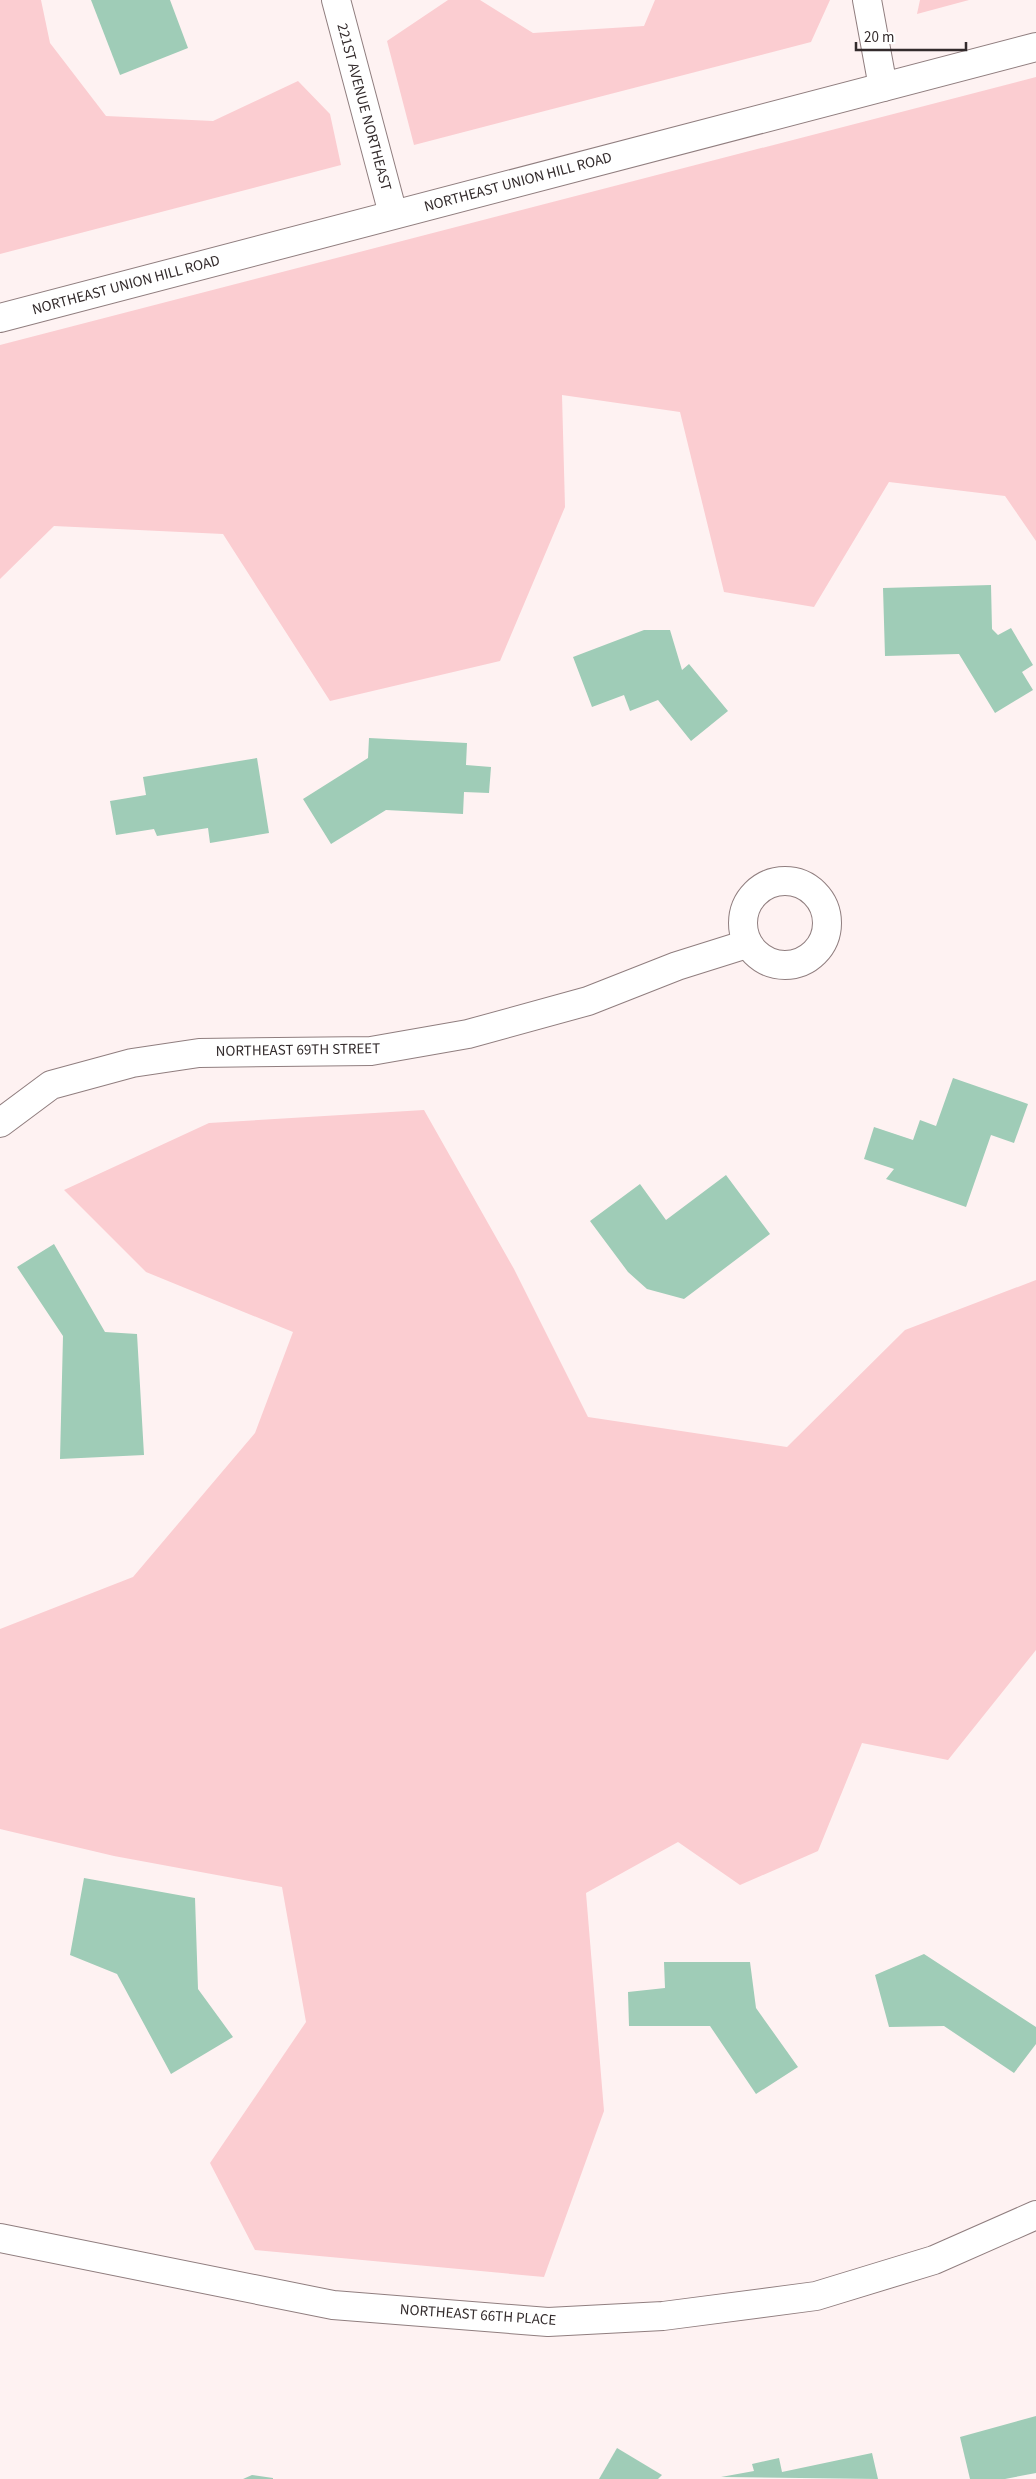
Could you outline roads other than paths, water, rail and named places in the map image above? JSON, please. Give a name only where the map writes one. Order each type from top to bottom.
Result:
[{"type":"street","name":"221ST AVENUE NORTHEAST","points":[[336,0],[393,214]]},
{"type":"street","points":[[867,0],[883,87]]},
{"type":"street","name":"NORTHEAST UNION HILL ROAD","points":[[0,318],[1036,47]]},
{"type":"street","name":"NORTHEAST 69TH STREET","points":[[0,1123],[51,1085],[132,1063],[199,1052],[371,1051],[468,1034],[588,1001],[677,966],[747,944]]},
{"type":"street","name":"NORTHEAST 66TH PLACE","points":[[0,2238],[333,2305],[548,2322],[662,2316],[816,2296],[934,2260],[1036,2215]]}]
